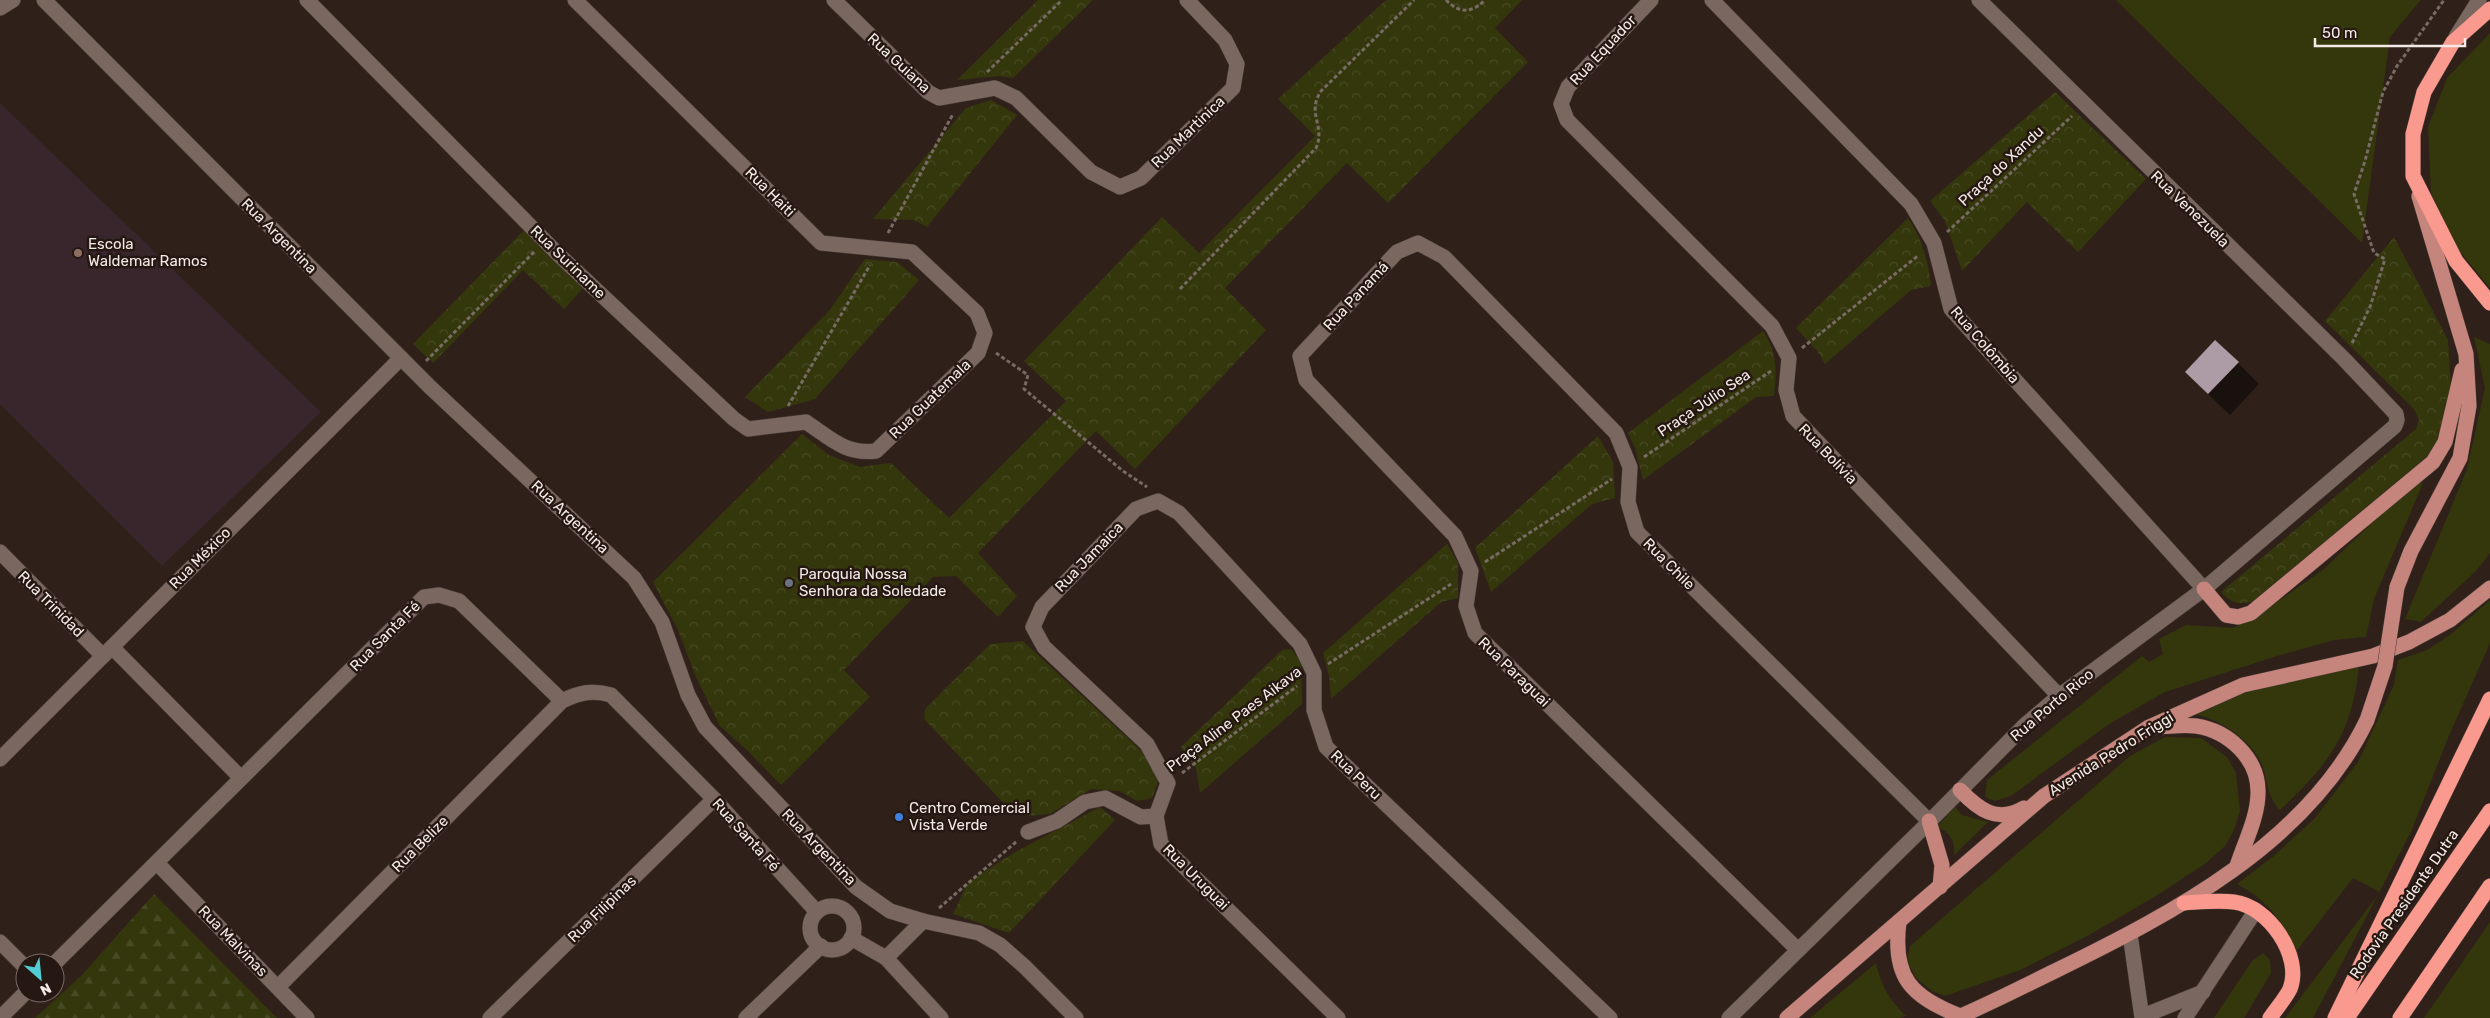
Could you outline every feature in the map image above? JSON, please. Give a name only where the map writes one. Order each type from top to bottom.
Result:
[{"type":"highway","points":[[2490,8],[2452,42],[2424,92],[2413,134],[2413,176],[2456,261],[2490,303]]},
{"type":"highway","points":[[2335,1018],[2490,699]]},
{"type":"highway","name":"Rodovia Presidente Dutra","points":[[2347,1018],[2490,811]]},
{"type":"highway","points":[[2400,1018],[2490,886]]},
{"type":"highway","points":[[2184,903],[2235,902],[2256,910],[2274,925],[2286,946],[2292,962],[2290,988],[2270,1018]]},
{"type":"main road","points":[[1899,922],[1897,941],[1901,969],[1911,987],[1919,996],[1930,1003],[1959,1017],[2130,934],[2184,903],[2237,866],[2282,831],[2314,799],[2341,766],[2367,720],[2385,666],[2397,587],[2411,551],[2460,458],[2469,406],[2466,354],[2413,176]]},
{"type":"main road","points":[[2204,589],[2226,615],[2238,617],[2251,613],[2434,462],[2445,442],[2466,354]]},
{"type":"main road","name":"Avenida Pedro Friggi","points":[[1787,1018],[2044,796],[2149,727],[2243,685],[2372,656],[2410,642],[2450,620],[2490,588]]},
{"type":"main road","points":[[2149,727],[2196,726],[2218,734],[2240,748],[2254,768],[2258,793],[2253,819],[2237,866]]},
{"type":"main road","points":[[1960,790],[1977,807],[2001,816],[2017,812],[2044,796]]},
{"type":"main road","points":[[1929,821],[1942,865],[1940,887]]},
{"type":"street","points":[[0,8],[13,0]]},
{"type":"street","name":"Rua Argentina","points":[[44,0],[400,358],[634,578],[662,622],[688,695],[705,727],[856,887],[890,911],[923,921],[979,933],[1000,945],[1076,1018]]},
{"type":"street","name":"Rua Suriname","points":[[307,0],[546,241],[734,419],[748,430],[806,422],[846,449],[863,453]]},
{"type":"street","name":"Rua Haiti","points":[[575,0],[821,243],[912,252],[977,314],[985,333]]},
{"type":"street","name":"Rua Guiana","points":[[834,0],[928,92],[939,98],[995,88],[1016,98],[1090,172],[1120,187]]},
{"type":"street","name":"Rua Martinica","points":[[1120,187],[1141,178],[1233,88],[1237,64],[1225,40],[1187,0]]},
{"type":"street","name":"Rua Equador","points":[[1651,0],[1568,87],[1562,104],[1567,120],[1772,326],[1789,358]]},
{"type":"street","name":"Rua Colômbia","points":[[1712,0],[1911,204],[1934,243],[1951,309],[2204,589]]},
{"type":"street","name":"Rua Venezuela","points":[[1979,0],[2344,360],[2396,414],[2397,420]]},
{"type":"street","points":[[2452,42],[2479,0]]},
{"type":"street","name":"Rua Panamá","points":[[1418,243],[1397,252],[1300,356],[1306,380],[1455,536],[1471,571]]},
{"type":"street","name":"Rua Chile","points":[[1418,243],[1444,257],[1616,433],[1630,467],[1628,502],[1637,532],[1929,821]]},
{"type":"street","name":"Rua Guatemala","points":[[863,453],[876,451],[978,353],[985,333]]},
{"type":"street","name":"Rua México","points":[[0,759],[400,358]]},
{"type":"street","name":"Rua Bolívia","points":[[1789,358],[1786,390],[1792,416],[2059,696]]},
{"type":"street","name":"Rua Porto Rico","points":[[1729,1018],[2025,725],[2059,696],[2204,589],[2395,426],[2397,420]]},
{"type":"street","name":"Rua Jamaica","points":[[1158,501],[1136,509],[1042,607],[1034,627],[1044,648],[1147,744],[1168,783]]},
{"type":"street","name":"Rua Peru","points":[[1158,501],[1179,513],[1300,644],[1314,673],[1314,710],[1326,747],[1610,1018]]},
{"type":"street","name":"Rua Trinidad","points":[[0,552],[241,778]]},
{"type":"street","name":"Rua Paraguai","points":[[1471,571],[1466,606],[1475,633],[1798,950]]},
{"type":"street","name":"Rua Santa Fé","points":[[65,953],[424,597],[439,595],[459,601],[562,701],[579,693],[595,691],[611,695],[714,799],[817,912]]},
{"type":"street","name":"Rua Belize","points":[[278,987],[562,701]]},
{"type":"street","points":[[1028,832],[1058,822],[1085,802],[1105,798],[1141,817],[1156,816],[1168,783]]},
{"type":"street","name":"Rua Filipinas","points":[[490,1018],[714,799]]},
{"type":"street","name":"Rua Uruguai","points":[[1156,816],[1161,844],[1338,1018]]},
{"type":"street","name":"Rua Malvinas","points":[[157,863],[307,1018]]},
{"type":"street","points":[[843,909],[856,887]]},
{"type":"street","points":[[830,906],[843,909],[852,919],[854,926],[851,938],[841,948],[834,950],[815,942],[810,930],[813,917],[817,912],[830,906]]},
{"type":"street","points":[[2185,1018],[2256,910]]},
{"type":"street","points":[[886,958],[923,921]]},
{"type":"street","points":[[2130,934],[2142,1017],[2203,992]]},
{"type":"street","points":[[851,938],[886,958],[941,1018]]},
{"type":"street","points":[[0,942],[15,957]]},
{"type":"street","points":[[746,1018],[821,946]]},
{"type":"street","points":[[0,1018],[15,1003]]},
{"type":"path","points":[[986,73],[1062,0]]},
{"type":"path","points":[[1180,289],[1316,148],[1320,136],[1314,110],[1318,96],[1414,0]]},
{"type":"path","points":[[1446,0],[1454,9],[1463,10],[1476,8],[1485,0]]},
{"type":"path","points":[[2344,360],[2370,307],[2385,259],[2374,253],[2354,194],[2366,161],[2383,92],[2397,66],[2444,0]]},
{"type":"path","name":"Praça do Xandu","points":[[1789,358],[1934,243],[2084,105]]},
{"type":"path","points":[[415,372],[546,241]]},
{"type":"path","points":[[985,333],[992,350],[1028,375],[1024,389],[1123,471],[1143,483],[1158,501]]},
{"type":"path","name":"Praça Júlio Sea","points":[[1471,571],[1630,467],[1789,358]]},
{"type":"path","name":"Praça Aline Paes Aikava","points":[[1168,783],[1314,673],[1471,571]]},
{"type":"path","points":[[923,921],[1028,832]]},
{"type":"shaded area","name":"Escola Waldemar Ramos","points":[[0,103],[321,412],[162,566],[0,404]]},
{"type":"green space","points":[[1038,0],[1093,0],[1013,78],[1000,76],[957,80]]},
{"type":"green space","points":[[1386,0],[1522,0],[1495,28],[1528,62],[1388,203],[1347,163],[1225,288],[1266,330],[1135,469],[1096,431],[978,553],[1017,596],[998,617],[956,576],[933,577],[844,670],[870,697],[781,785],[720,726],[696,677],[678,630],[653,582],[802,434],[829,455],[860,467],[891,463],[949,518],[1066,401],[1024,361],[1162,217],[1199,253],[1315,136],[1278,99]]},
{"type":"green space","points":[[2116,0],[2421,0],[2390,37],[2362,243]]},
{"type":"green space","points":[[2490,33],[2490,288],[2458,249],[2431,193],[2428,127],[2447,78]]},
{"type":"green space","points":[[2055,92],[2146,179],[2078,252],[2027,202],[1962,271],[1945,221],[1930,201]]},
{"type":"green space","points":[[991,100],[1017,115],[927,227],[914,220],[873,219],[966,108]]},
{"type":"green space","points":[[1908,218],[1924,250],[1931,286],[1911,290],[1825,364],[1818,352],[1796,328]]},
{"type":"green space","points":[[526,228],[586,285],[564,309],[523,270],[433,363],[413,344]]},
{"type":"green space","points":[[2394,237],[2448,340],[2451,387],[2450,412],[2435,447],[2426,457],[2253,601],[2239,603],[2231,601],[2221,592],[2416,429],[2419,420],[2414,409],[2325,321]]},
{"type":"green space","points":[[865,259],[897,262],[919,280],[815,399],[768,412],[745,397],[829,311]]},
{"type":"green space","points":[[1763,331],[1771,346],[1775,362],[1774,396],[1756,397],[1643,480],[1635,448],[1628,433]]},
{"type":"green space","points":[[2474,337],[2490,344],[2490,553],[2477,570],[2421,622],[2405,619],[2467,469],[2485,388]]},
{"type":"green space","points":[[1598,436],[1613,462],[1615,498],[1592,504],[1491,592],[1475,548]]},
{"type":"green space","points":[[2420,482],[2423,483],[2374,599],[2366,637],[2334,640],[2165,692],[2109,724],[2011,796],[1995,801],[1985,797],[1987,780],[2142,656],[2149,662],[2163,654],[2159,639],[2186,625],[2233,628],[2251,620],[2323,570],[2378,517]]},
{"type":"green space","points":[[1447,544],[1458,563],[1458,598],[1441,602],[1331,699],[1329,676],[1323,653]]},
{"type":"green space","points":[[2490,600],[2490,643],[2448,738],[2411,832],[2380,892],[2353,878],[2295,953],[2286,931],[2273,913],[2257,897],[2237,884],[2275,855],[2315,818],[2358,762],[2394,685],[2398,660],[2427,650],[2451,634]]},
{"type":"green space","points":[[1023,641],[1147,756],[1159,779],[1152,798],[1137,801],[1120,791],[1091,789],[1050,814],[1028,816],[1010,810],[924,719],[925,709],[990,644]]},
{"type":"green space","points":[[1291,649],[1301,662],[1302,704],[1200,793],[1196,768],[1181,747],[1282,650]]},
{"type":"green space","points":[[2359,664],[2351,709],[2345,728],[2336,745],[2313,777],[2280,810],[2270,794],[2262,765],[2250,746],[2241,737],[2220,724],[2188,713],[2230,695]]},
{"type":"green space","points":[[2165,737],[2201,738],[2227,757],[2236,773],[2240,811],[2234,830],[2225,846],[2206,863],[2156,896],[2089,935],[2020,970],[1945,996],[1932,991],[1916,978],[1907,961],[1910,946],[2130,756]]},
{"type":"green space","points":[[1100,807],[1115,820],[1009,933],[953,914],[968,882],[1017,851]]},
{"type":"green space","points":[[1955,807],[1962,815],[1988,822],[1954,855],[1953,841],[1946,832],[1937,827]]},
{"type":"green space","points":[[154,894],[277,1018],[35,1018],[51,1003],[65,1003],[65,991],[82,975]]},
{"type":"green space","points":[[2378,895],[2313,1018],[2285,1018]]},
{"type":"green space","points":[[2490,922],[2490,1018],[2424,1018]]},
{"type":"green space","points":[[2263,953],[2270,960],[2271,973],[2244,1018],[2214,1018],[2252,961]]},
{"type":"green space","points":[[1876,963],[1886,992],[1906,1016],[1899,1018],[1810,1018]]},
{"type":"building","points":[[2215,340],[2239,362],[2208,394],[2185,372]]},
{"type":"place","name":"Escola Waldemar Ramos","points":[[78,253]]},
{"type":"place","name":"Paroquia Nossa Senhora da Soledade","points":[[789,583]]},
{"type":"place","name":"Centro Comercial Vista Verde","points":[[899,817]]}]
